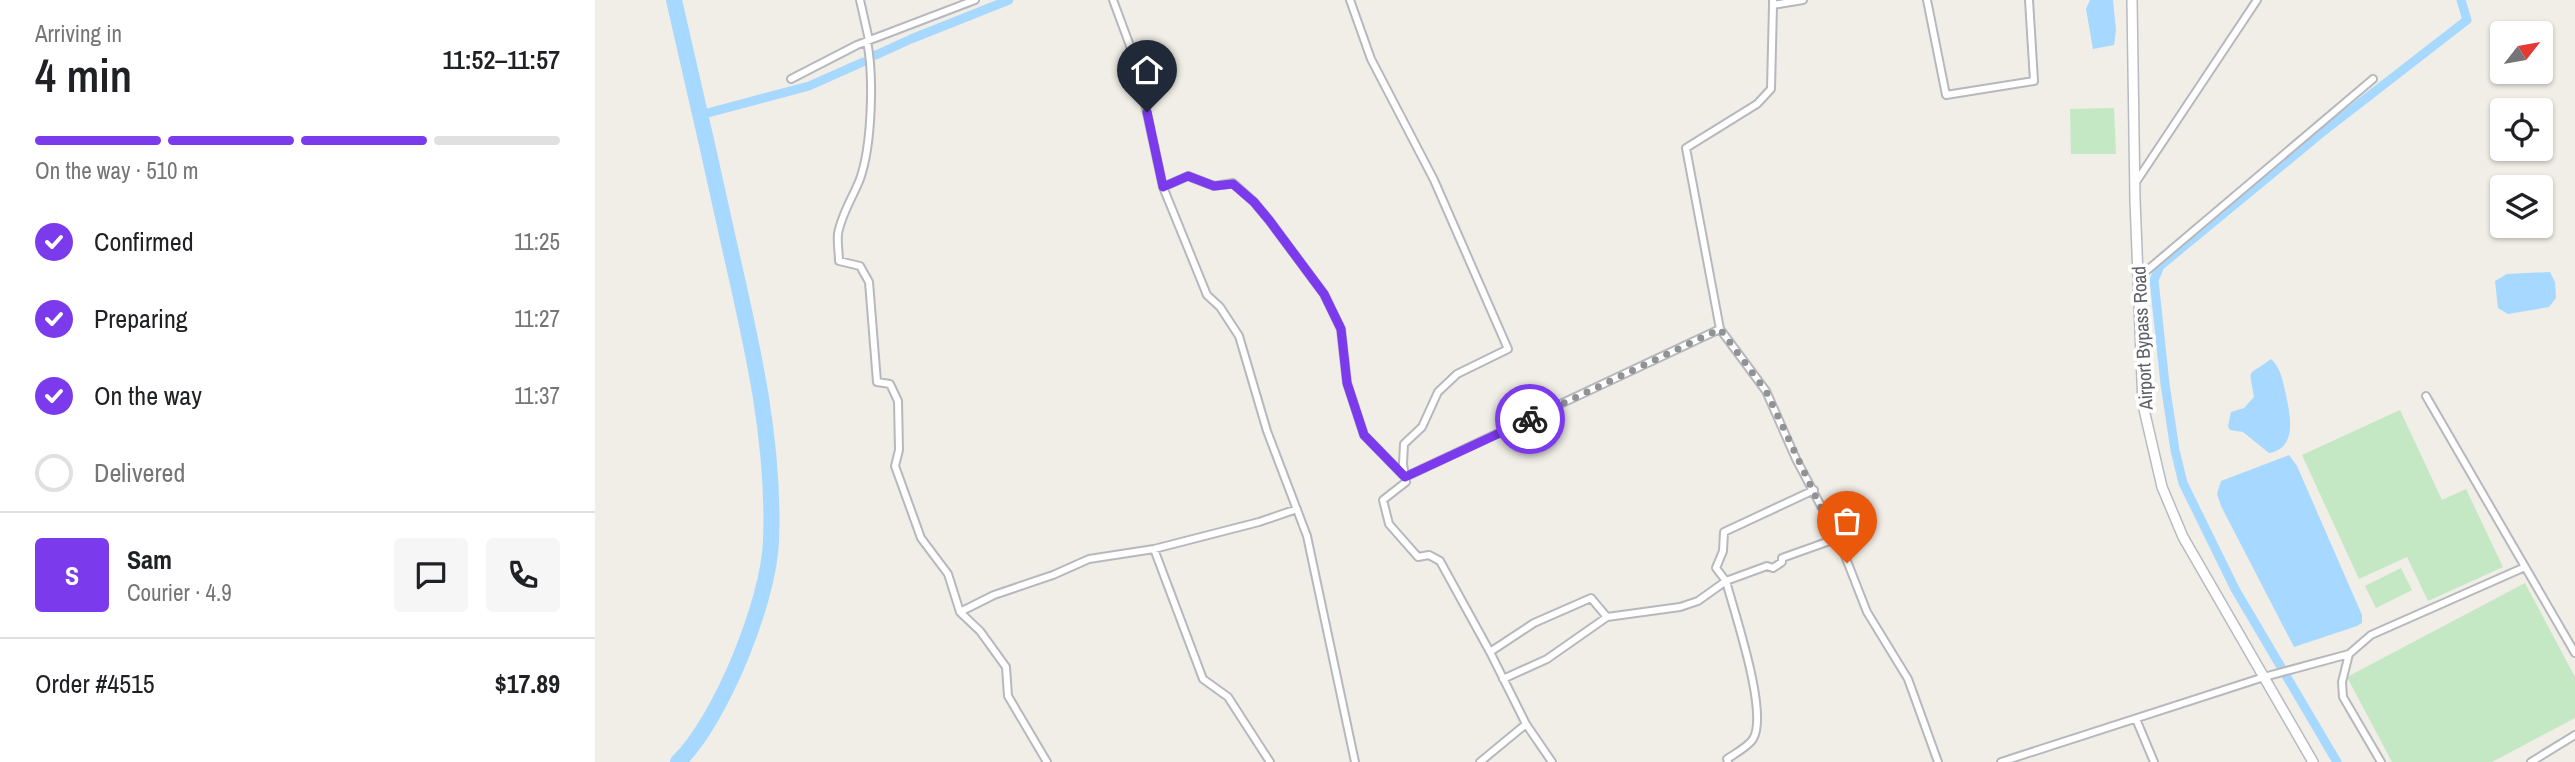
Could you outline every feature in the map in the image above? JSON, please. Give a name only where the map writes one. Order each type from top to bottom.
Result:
[{"type":"street","points":[[860,0],[871,60],[867,143],[860,178],[838,234],[839,261],[860,266],[869,282],[877,382],[890,384],[898,401],[899,450],[895,467],[921,538],[948,574],[960,612],[980,631],[1006,667],[1008,696],[1047,762]]},
{"type":"street","points":[[791,79],[868,40],[975,0]]},
{"type":"street","points":[[1113,0],[1136,62],[1163,187],[1207,295],[1220,307],[1239,336],[1267,431],[1307,536],[1355,762]]},
{"type":"street","points":[[1350,0],[1371,59],[1434,180],[1508,349],[1457,374],[1438,392],[1422,427],[1404,444],[1406,482],[1383,500],[1389,524],[1418,557],[1429,555],[1440,561],[1526,724],[1552,762]]},
{"type":"street","points":[[1803,0],[1773,3],[1771,89],[1763,100],[1686,148],[1720,329],[1766,391],[1796,459],[1838,538],[1867,612],[1908,679],[1938,762]]},
{"type":"street","points":[[1927,0],[1946,95],[2034,81],[2029,0]]},
{"type":"street","name":"Airport Bypass Road","points":[[2131,0],[2143,405],[2162,487],[2183,537],[2313,762]]},
{"type":"street","points":[[2135,184],[2257,0]]},
{"type":"street","points":[[2138,278],[2373,79]]},
{"type":"street","points":[[1163,187],[1188,176],[1214,186],[1233,184],[1254,202],[1324,294],[1341,329],[1347,383],[1364,435],[1405,477]]},
{"type":"street","points":[[1405,477],[1720,329]]},
{"type":"street","points":[[2426,396],[2575,653]]},
{"type":"street","points":[[1728,762],[1727,759],[1753,740],[1756,728],[1754,688],[1726,581],[1716,568],[1723,551],[1724,532],[1814,490]]},
{"type":"street","points":[[960,612],[994,595],[1053,575],[1089,559],[1154,549],[1259,522],[1297,509]]},
{"type":"street","points":[[1503,679],[1546,659],[1607,617],[1680,607],[1698,601],[1726,581],[1767,566],[1773,568],[1782,562],[1782,558],[1838,538]]},
{"type":"street","points":[[1154,549],[1203,679],[1228,697],[1270,762]]},
{"type":"street","points":[[2001,762],[2264,677],[2349,654],[2371,635],[2525,567]]},
{"type":"street","points":[[1490,652],[1534,623],[1591,598],[1607,617]]},
{"type":"street","points":[[2349,654],[2342,682],[2343,697],[2381,762]]},
{"type":"street","points":[[2136,719],[2154,762]]},
{"type":"street","points":[[1479,762],[1526,724]]},
{"type":"street","points":[[2531,762],[2575,735]]},
{"type":"green space","points":[[2114,108],[2116,154],[2071,154],[2070,109]]},
{"type":"green space","points":[[2400,410],[2442,500],[2466,489],[2503,567],[2428,601],[2407,557],[2359,579],[2302,455]]},
{"type":"green space","points":[[2401,568],[2412,590],[2376,608],[2365,586]]},
{"type":"green space","points":[[2525,583],[2575,677],[2575,718],[2492,762],[2392,762],[2347,677]]},
{"type":"water","points":[[2090,0],[2113,0],[2116,30],[2114,45],[2093,49],[2086,9]]},
{"type":"water","points":[[2550,272],[2555,282],[2556,298],[2549,307],[2508,314],[2498,308],[2495,281],[2507,274]]},
{"type":"water","points":[[2271,359],[2283,380],[2290,430],[2284,445],[2269,453],[2243,432],[2230,430],[2228,426],[2231,412],[2244,408],[2254,397],[2251,374]]},
{"type":"water","points":[[2289,455],[2297,466],[2362,615],[2362,623],[2357,626],[2294,647],[2217,494],[2221,481]]},
{"type":"waterway","points":[[674,0],[754,357],[766,430],[771,504],[768,566],[752,626],[726,689],[694,743],[678,762]]},
{"type":"waterway","points":[[876,55],[1009,0]]},
{"type":"waterway","points":[[2337,762],[2235,589],[2183,483],[2165,384],[2154,280],[2160,266],[2320,134],[2467,20],[2461,0]]},
{"type":"waterway","points":[[700,115],[809,86],[863,62]]},
{"type":"way so far","points":[[1530,419],[1720,329],[1766,391],[1796,459],[1838,538],[1847,563]]},
{"type":"route","points":[[1147,112],[1163,187],[1188,176],[1214,186],[1233,184],[1254,202],[1269,220],[1324,294],[1341,329],[1347,383],[1364,435],[1405,477],[1530,419]]}]
